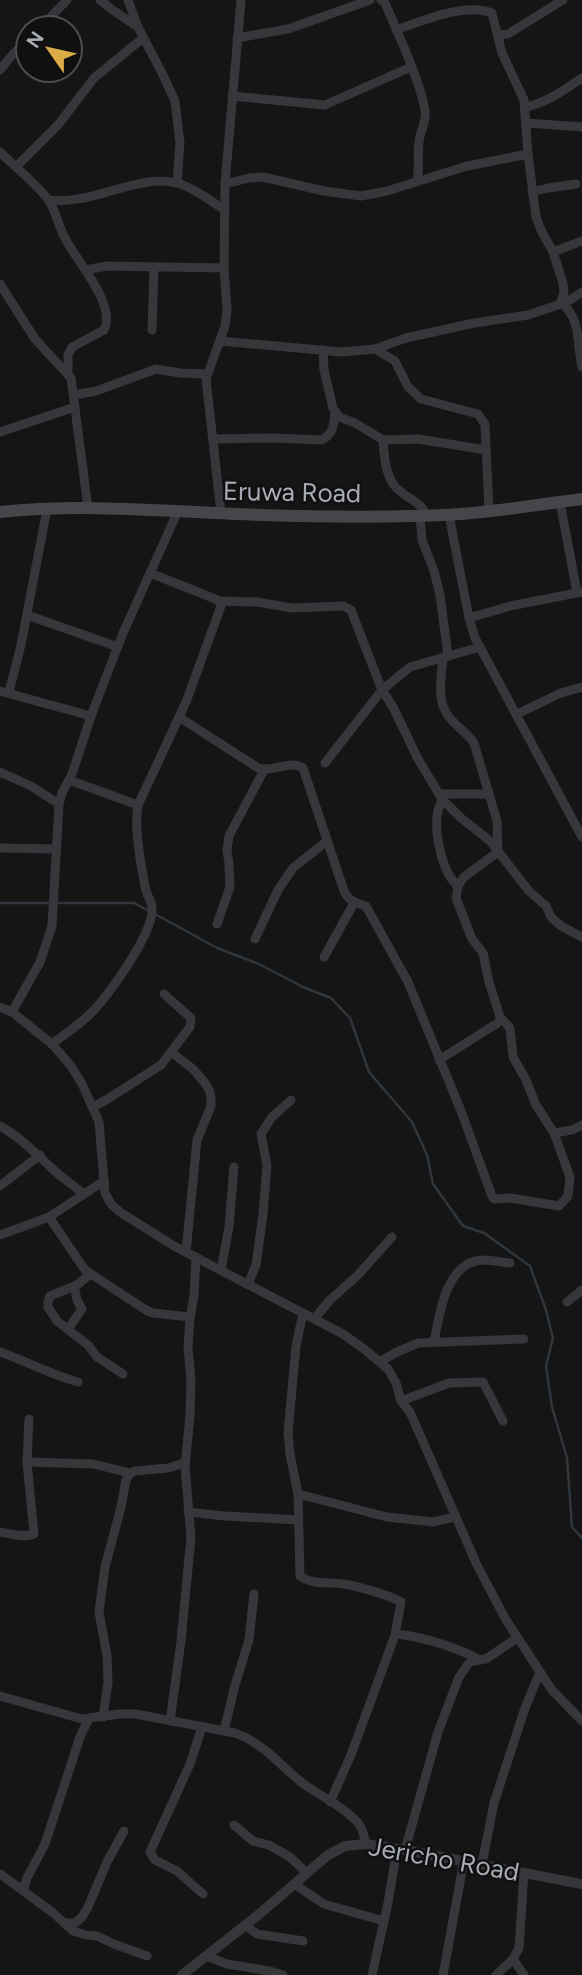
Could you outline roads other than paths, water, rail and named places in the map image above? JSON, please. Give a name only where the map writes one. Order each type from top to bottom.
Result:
[{"type":"main road","name":"Eruwa Road","points":[[0,512],[88,508],[423,516],[489,512],[582,499]]},
{"type":"street","points":[[54,14],[67,0]]},
{"type":"street","points":[[100,0],[138,27]]},
{"type":"street","points":[[128,0],[138,27],[175,101],[180,142],[177,183]]},
{"type":"street","points":[[221,513],[207,374],[225,326],[227,309],[224,268],[225,184],[241,0]]},
{"type":"street","points":[[237,38],[288,29],[370,0]]},
{"type":"street","points":[[381,0],[385,3],[411,67],[425,111],[419,143],[420,165],[417,180]]},
{"type":"street","points":[[499,35],[508,34],[563,0]]},
{"type":"street","points":[[396,30],[443,14],[481,10],[492,13],[502,53],[524,100],[536,217],[553,252],[564,292],[562,303]]},
{"type":"street","points":[[16,167],[58,125],[94,78],[143,37]]},
{"type":"street","points":[[0,70],[14,53]]},
{"type":"street","points":[[232,96],[325,105],[411,67]]},
{"type":"street","points":[[525,107],[539,105],[582,78]]},
{"type":"street","points":[[527,123],[582,127]]},
{"type":"street","points":[[0,152],[48,200],[76,260],[100,292],[107,325],[104,330],[72,347],[68,355],[68,375]]},
{"type":"street","points":[[225,184],[262,177],[361,196],[387,191],[467,166],[528,154]]},
{"type":"street","points":[[48,200],[80,200],[154,181],[177,183],[225,210]]},
{"type":"street","points":[[532,192],[576,184]]},
{"type":"street","points":[[553,252],[582,241]]},
{"type":"street","points":[[85,270],[107,266],[224,268]]},
{"type":"street","points":[[152,330],[154,268]]},
{"type":"street","points":[[0,284],[35,339],[71,378],[88,508]]},
{"type":"street","points":[[220,341],[341,352],[375,349],[406,338],[474,323],[528,315],[548,309],[582,292]]},
{"type":"street","points":[[562,303],[572,310],[577,323],[582,367]]},
{"type":"street","points":[[375,349],[395,361],[408,387],[421,399],[478,414],[485,424],[489,512]]},
{"type":"street","points":[[213,439],[322,440],[329,436],[334,427],[335,413],[324,370],[323,350]]},
{"type":"street","points":[[74,395],[96,391],[156,369],[207,374]]},
{"type":"street","points":[[0,432],[75,407]]},
{"type":"street","points":[[335,413],[383,440],[418,439],[486,450]]},
{"type":"street","points":[[383,440],[391,481],[406,497],[423,507],[422,540],[440,595],[446,657],[440,682],[443,708],[474,743],[497,821],[498,852]]},
{"type":"street","points":[[469,618],[497,609],[579,592],[560,502]]},
{"type":"street","points":[[47,509],[27,615],[5,691],[91,716]]},
{"type":"street","points":[[12,1012],[40,962],[52,926],[59,804],[118,647],[178,511]]},
{"type":"street","points":[[450,514],[475,638],[582,837]]},
{"type":"street","points":[[150,573],[219,601],[292,608],[347,607],[351,610],[382,690],[440,797],[489,841],[551,917],[561,926],[582,937]]},
{"type":"street","points":[[52,1044],[88,1016],[106,995],[144,937],[152,907],[145,888],[137,821],[138,806],[179,717],[217,616],[219,601]]},
{"type":"street","points":[[27,615],[118,647]]},
{"type":"street","points":[[325,763],[382,690],[410,667],[480,648]]},
{"type":"street","points":[[517,714],[561,693],[582,687]]},
{"type":"street","points":[[179,717],[258,768],[281,768],[294,763],[303,768],[344,891],[348,899],[366,906],[408,982],[461,1111],[492,1196],[494,1199],[510,1198],[559,1206],[568,1196],[570,1177],[554,1133],[536,1105],[513,1057],[510,1028],[500,1017],[483,953],[472,939],[456,892],[464,877],[498,852]]},
{"type":"street","points":[[218,924],[230,887],[227,850],[229,836],[264,770]]},
{"type":"street","points":[[0,772],[31,786],[59,804]]},
{"type":"street","points":[[69,780],[138,806]]},
{"type":"street","points":[[440,797],[489,794]]},
{"type":"street","points":[[440,797],[437,817],[442,861],[452,882],[457,886]]},
{"type":"street","points":[[255,939],[278,890],[293,868],[327,841]]},
{"type":"street","points":[[0,848],[56,849]]},
{"type":"street","points":[[324,957],[354,903]]},
{"type":"street","points":[[93,1107],[162,1065],[192,1022],[191,1018],[164,994]]},
{"type":"street","points":[[0,1007],[12,1012],[52,1044],[82,1084],[99,1122],[107,1199],[120,1212],[186,1252],[343,1334],[381,1361],[396,1383],[401,1401],[410,1412],[477,1565],[506,1620],[552,1690],[582,1721]]},
{"type":"street","points":[[439,1060],[496,1024],[501,1020],[500,1017]]},
{"type":"street","points":[[171,1052],[193,1069],[205,1083],[211,1099],[211,1107],[197,1140],[186,1252]]},
{"type":"street","points":[[248,1284],[256,1265],[263,1214],[267,1165],[261,1134],[271,1117],[291,1100]]},
{"type":"street","points":[[554,1133],[582,1125]]},
{"type":"street","points":[[0,1126],[40,1155],[84,1194]]},
{"type":"street","points":[[0,1186],[40,1155]]},
{"type":"street","points":[[222,1270],[234,1167]]},
{"type":"street","points":[[0,1235],[49,1217],[104,1181]]},
{"type":"street","points":[[49,1217],[80,1265],[90,1274],[146,1310],[190,1317]]},
{"type":"street","points":[[314,1319],[392,1237]]},
{"type":"street","points":[[170,1721],[191,1537],[185,1462],[191,1380],[188,1347],[196,1257]]},
{"type":"street","points":[[434,1342],[446,1289],[462,1269],[480,1260],[510,1263]]},
{"type":"street","points":[[90,1274],[74,1286],[48,1298],[51,1313],[57,1321],[88,1345],[97,1357],[123,1374]]},
{"type":"street","points":[[68,1329],[82,1309],[74,1286]]},
{"type":"street","points":[[567,1302],[582,1290]]},
{"type":"street","points":[[303,1313],[296,1346],[288,1433],[298,1494],[300,1576],[317,1583],[345,1584],[401,1602],[395,1635],[351,1755],[330,1802]]},
{"type":"street","points":[[381,1361],[418,1343],[524,1339]]},
{"type":"street","points":[[0,1352],[78,1382]]},
{"type":"street","points":[[401,1401],[449,1383],[483,1382],[503,1421]]},
{"type":"street","points":[[0,1532],[34,1534],[27,1462],[29,1419]]},
{"type":"street","points":[[27,1462],[93,1464],[130,1473],[168,1468],[185,1462]]},
{"type":"street","points":[[103,1717],[108,1683],[107,1656],[99,1612],[105,1567],[130,1473]]},
{"type":"street","points":[[298,1494],[387,1517],[433,1522],[455,1517]]},
{"type":"street","points":[[188,1512],[298,1520]]},
{"type":"street","points":[[223,1731],[249,1640],[254,1594]]},
{"type":"street","points":[[395,1635],[413,1636],[455,1647],[480,1660]]},
{"type":"street","points":[[372,1975],[401,1849],[454,1686],[468,1664],[486,1659],[517,1638]]},
{"type":"street","points":[[482,1864],[494,1803],[524,1708],[540,1672]]},
{"type":"street","points":[[0,1696],[82,1719],[136,1714],[246,1737],[256,1742],[302,1783],[358,1822],[366,1844]]},
{"type":"street","points":[[23,1891],[45,1844],[79,1737],[89,1718]]},
{"type":"street","points":[[202,1727],[190,1764],[150,1852],[155,1860],[177,1871],[203,1894]]},
{"type":"street","points":[[234,1825],[253,1840],[269,1845],[290,1857],[307,1873]]},
{"type":"street","points":[[66,1923],[75,1923],[82,1917],[107,1861],[124,1831]]},
{"type":"street","name":"Jericho Road","points":[[182,1975],[337,1849],[356,1844],[464,1860],[582,1884]]},
{"type":"street","points":[[443,1975],[464,1860]]},
{"type":"street","points":[[496,1975],[513,1959],[519,1948],[524,1873]]},
{"type":"street","points":[[0,1874],[66,1923],[70,1929],[79,1934],[97,1936],[147,1956]]},
{"type":"street","points":[[295,1884],[324,1904],[384,1921]]},
{"type":"street","points":[[245,1925],[257,1934],[303,1941]]},
{"type":"street","points":[[206,1956],[227,1964],[283,1975]]},
{"type":"street","points":[[513,1959],[524,1975]]},
{"type":"waterway","points":[[0,903],[134,903],[149,911]]},
{"type":"waterway","points":[[155,914],[217,948],[259,964],[331,998],[350,1018],[369,1072],[412,1122],[427,1155],[433,1184],[463,1226],[484,1233],[530,1266],[553,1338],[546,1366],[552,1407],[567,1458],[572,1527],[582,1538]]}]
